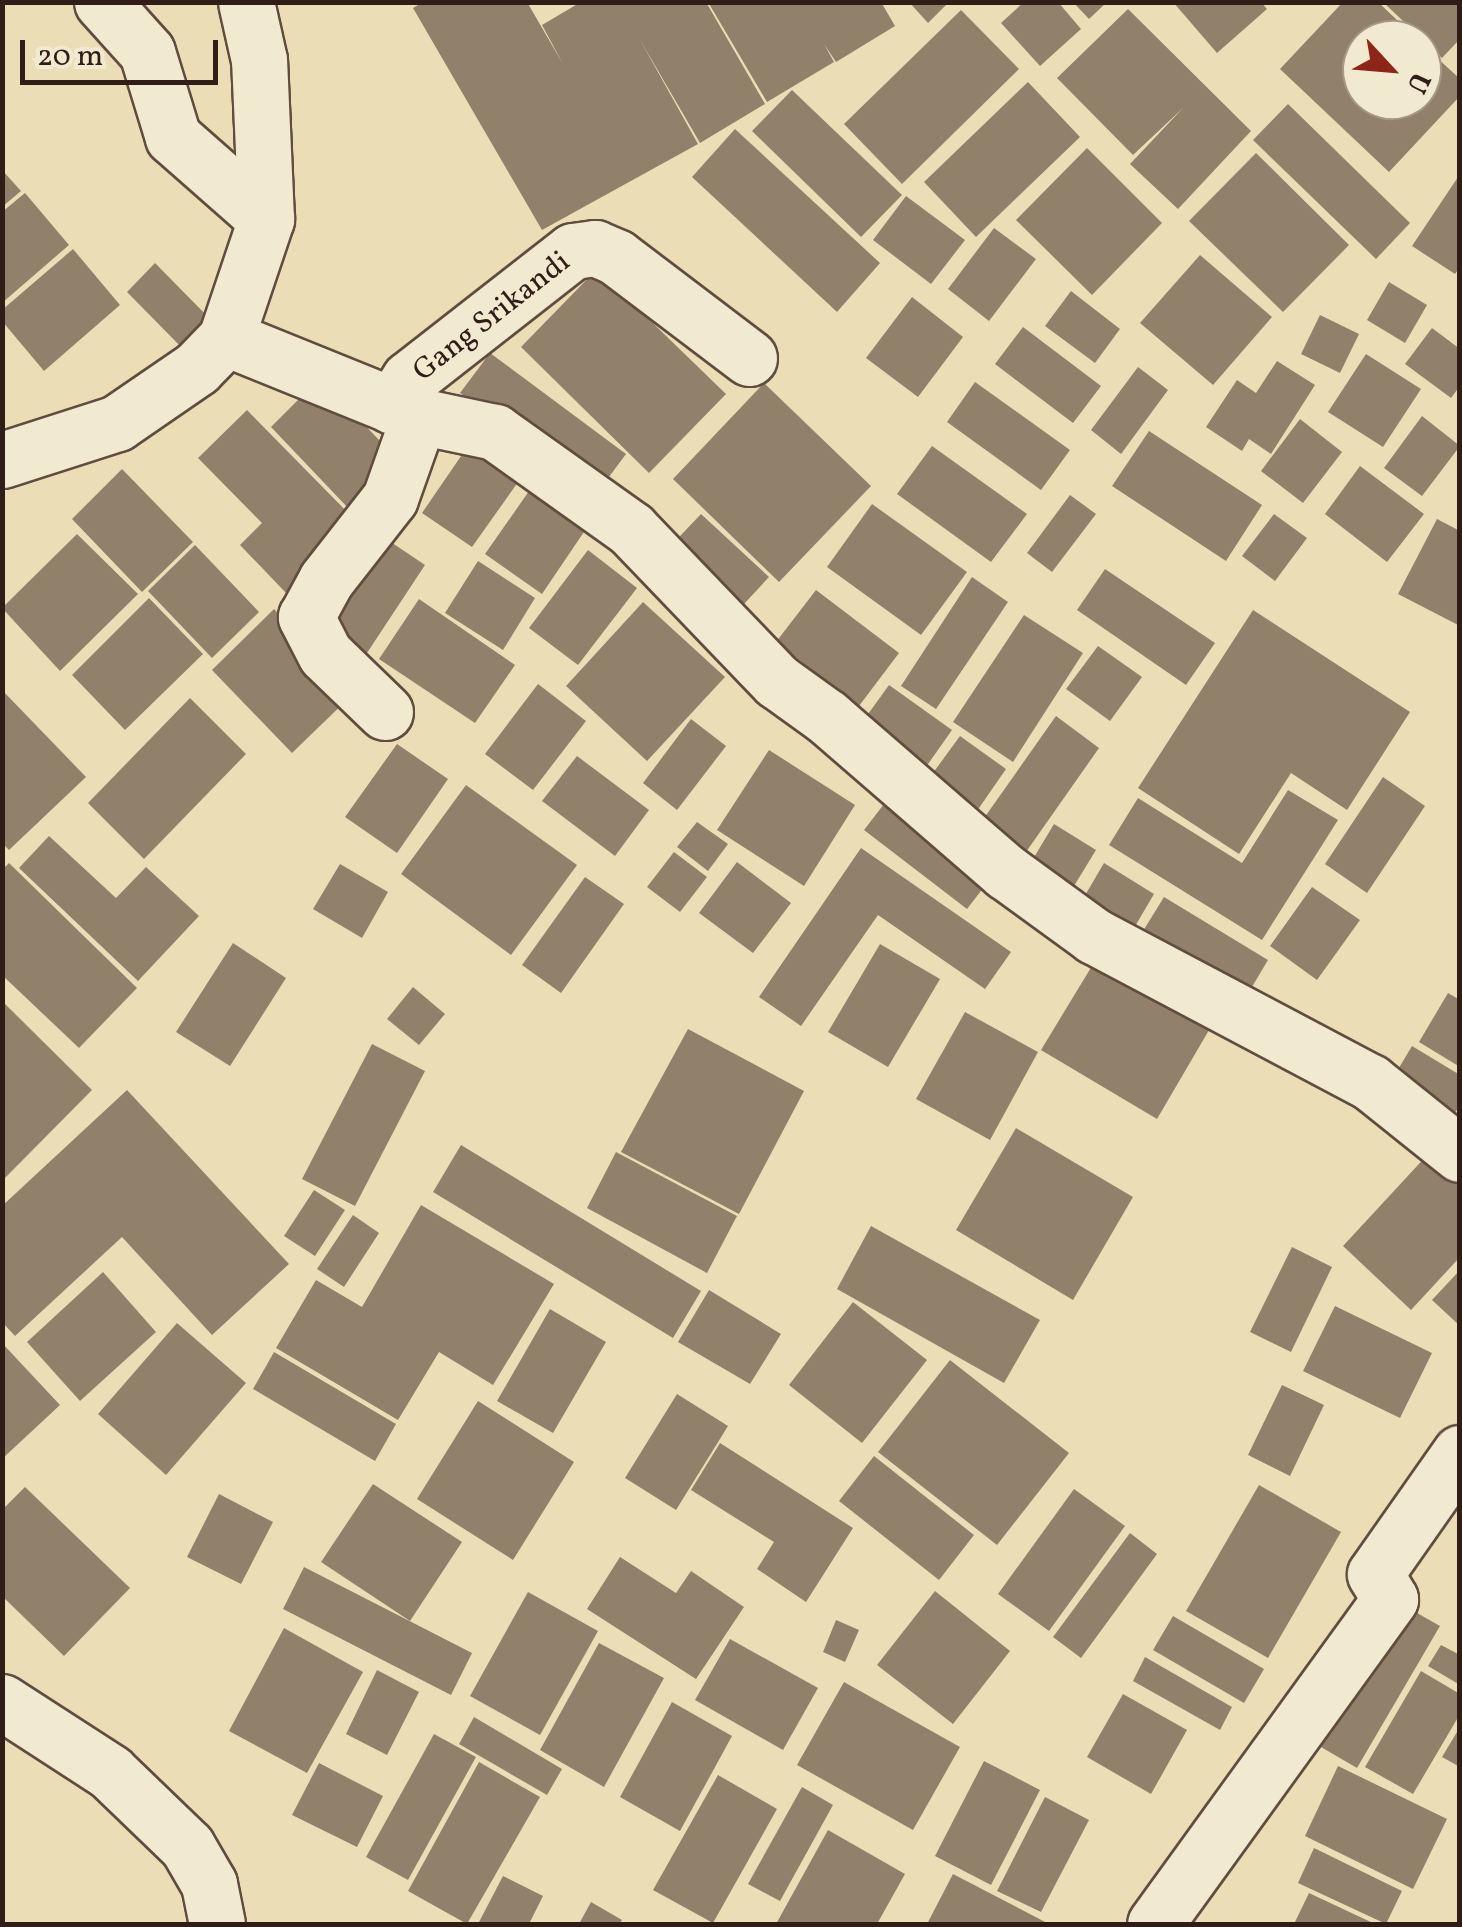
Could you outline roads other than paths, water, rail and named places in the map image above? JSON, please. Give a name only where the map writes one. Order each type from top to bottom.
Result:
[{"type":"street","points":[[102,2],[114,9],[147,52],[173,137],[266,219]]},
{"type":"street","points":[[2,460],[116,423],[197,368],[226,338],[266,219],[259,60],[246,2]]},
{"type":"street","name":"Gang Srikandi","points":[[384,712],[325,654],[306,618],[326,580],[390,498],[409,379],[573,251],[595,248],[616,257],[749,358]]},
{"type":"street","points":[[226,338],[406,411],[495,432],[631,529],[776,682],[828,717],[1006,872],[1094,936],[1370,1082],[1460,1154]]},
{"type":"street","points":[[1155,1924],[1390,1599],[1375,1574],[1460,1453]]},
{"type":"street","points":[[2,1702],[110,1772],[186,1846],[208,1884],[217,1924]]}]
